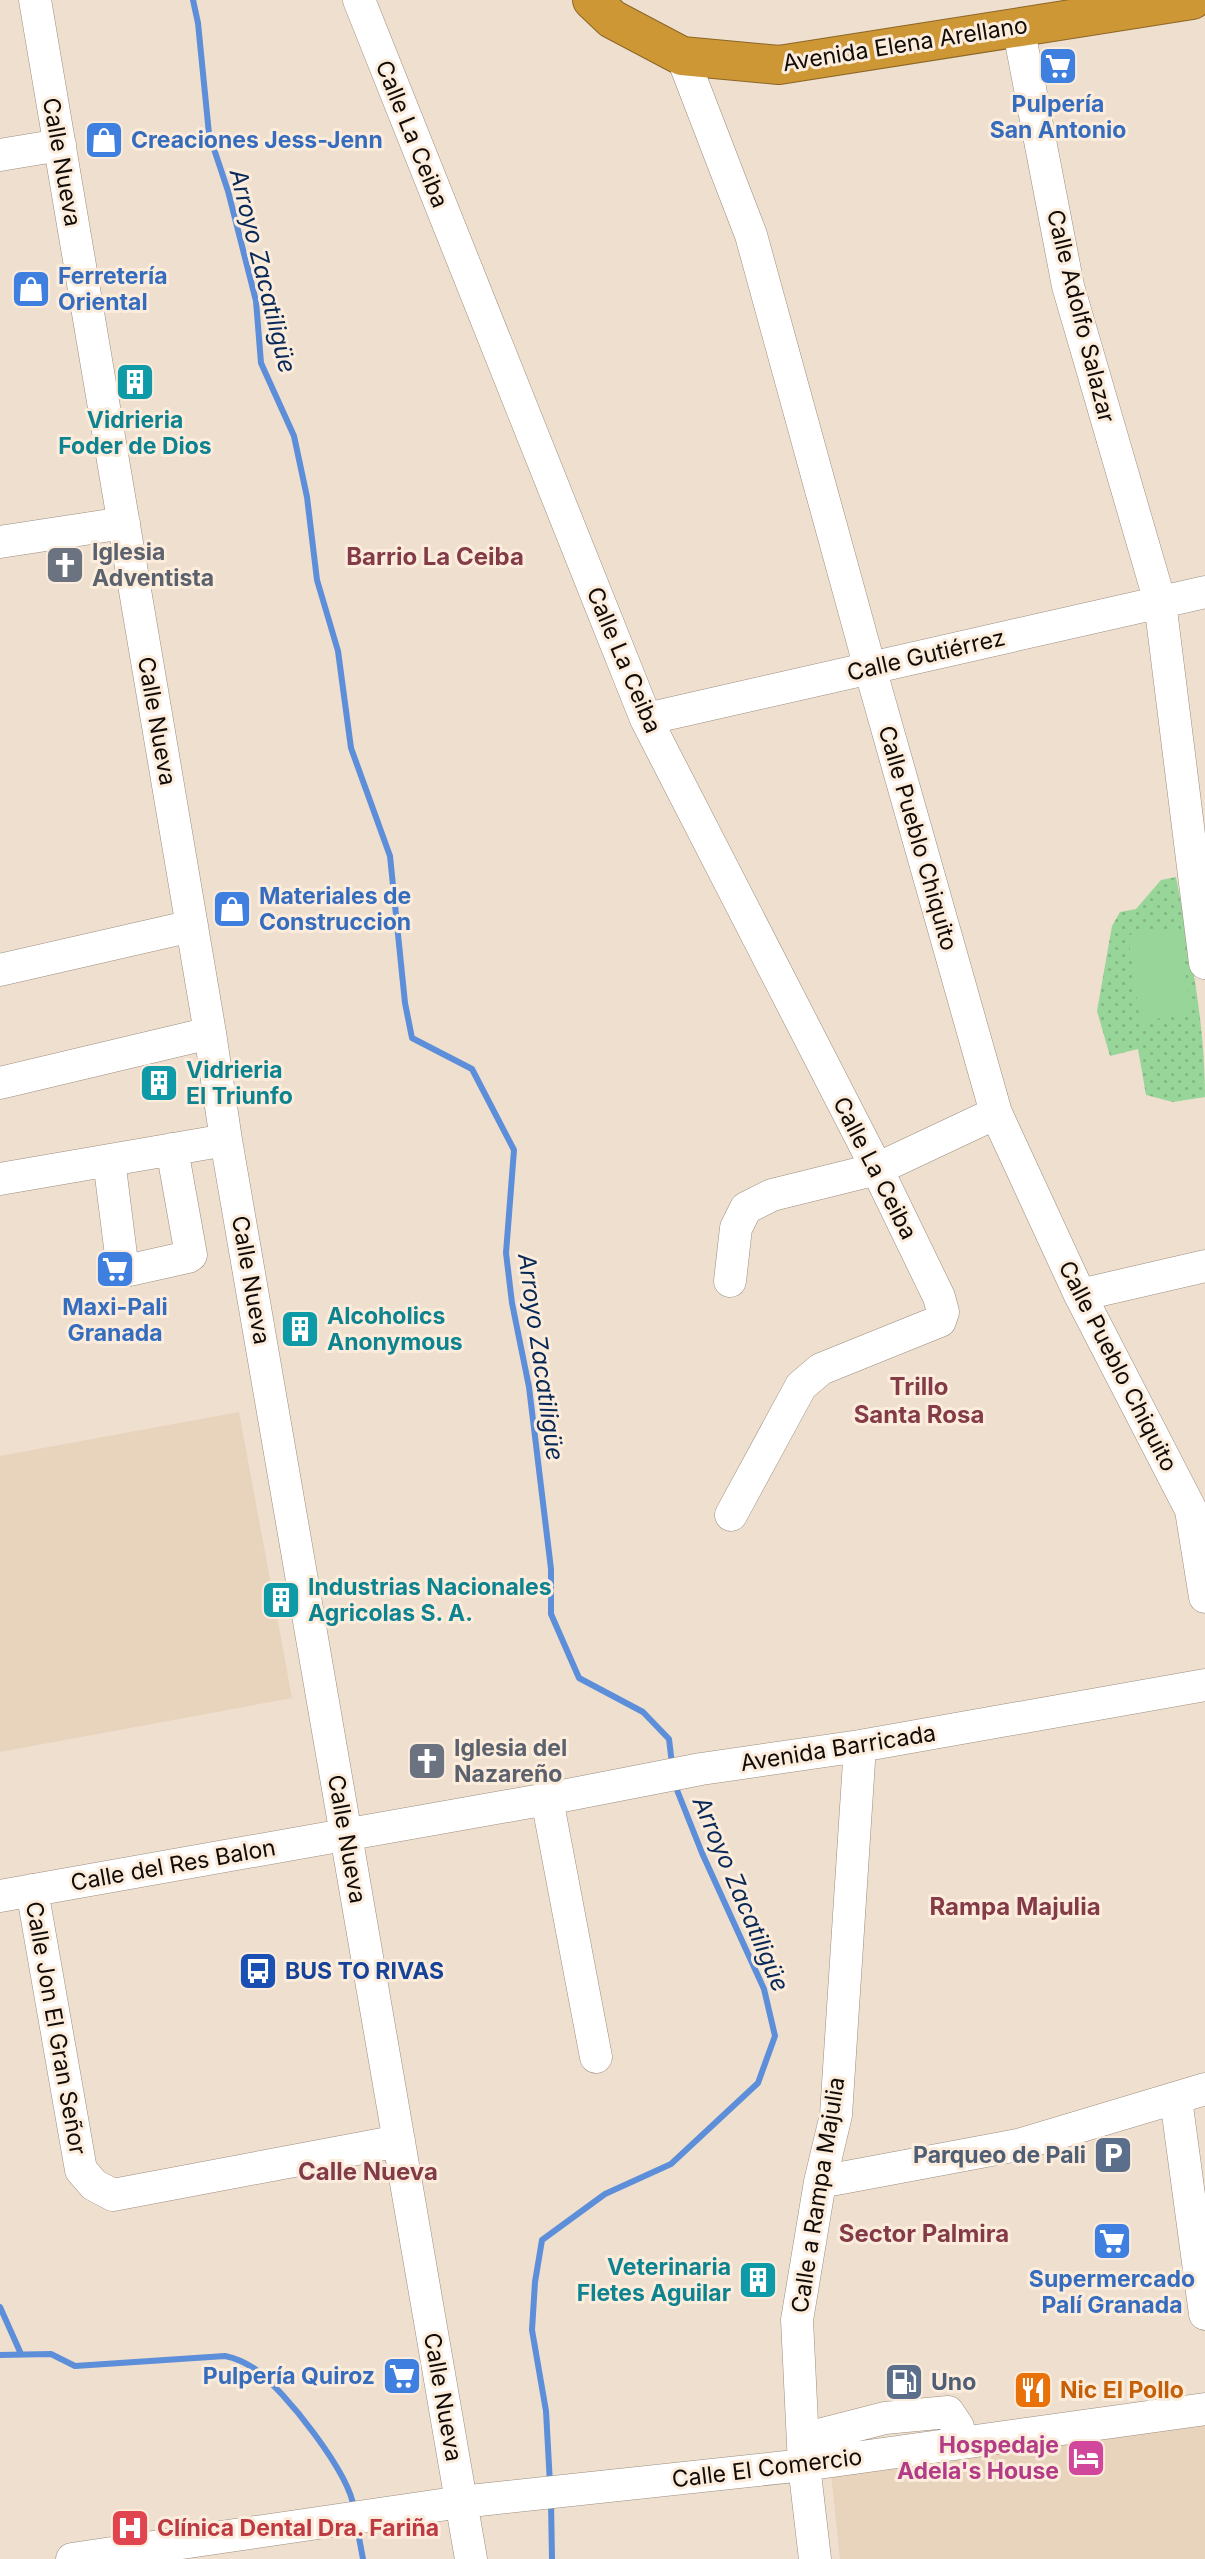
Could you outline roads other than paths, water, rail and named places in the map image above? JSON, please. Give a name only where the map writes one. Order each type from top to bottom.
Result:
[{"type":"highway","name":"Avenida Elena Arellano","points":[[592,0],[612,19],[682,57],[779,65],[1192,0]]},
{"type":"street","name":"Calle Nueva","points":[[35,0],[211,1033],[226,1140],[471,2559]]},
{"type":"street","name":"Calle La Ceiba","points":[[359,0],[646,719],[877,1169],[939,1297],[943,1312],[940,1321],[821,1369],[801,1386],[731,1516]]},
{"type":"street","name":"Calle Adolfo Salazar","points":[[1018,26],[1068,285],[1160,602],[1205,963]]},
{"type":"street","name":"Calle Pueblo Chiquito","points":[[682,57],[751,235],[996,1113],[1080,1295],[1191,1510],[1205,1597]]},
{"type":"street","points":[[0,155],[60,145]]},
{"type":"street","points":[[0,542],[124,523]]},
{"type":"street","name":"Calle Gutiérrez","points":[[646,719],[1205,592]]},
{"type":"street","points":[[0,970],[192,926]]},
{"type":"street","points":[[0,1083],[211,1033]]},
{"type":"street","points":[[730,1281],[736,1228],[746,1208],[772,1195],[877,1169],[996,1113]]},
{"type":"street","points":[[0,1179],[226,1140]]},
{"type":"street","points":[[109,1160],[122,1264],[125,1269],[130,1270],[191,1255],[172,1149]]},
{"type":"street","points":[[1080,1295],[1205,1266]]},
{"type":"street","name":"Avenida Barricada","points":[[347,1835],[701,1769],[860,1746],[1205,1685]]},
{"type":"street","name":"Calle a Rampa Majulia","points":[[815,2559],[804,2452],[797,2320],[820,2182],[836,2115],[860,1746]]},
{"type":"street","points":[[547,1799],[596,2057]]},
{"type":"street","name":"Calle del Res Balon","points":[[0,1896],[347,1835]]},
{"type":"street","name":"Calle Jon El Gran Señor","points":[[32,1890],[81,2170],[94,2185],[113,2195],[399,2141]]},
{"type":"street","points":[[820,2182],[1018,2145],[1190,2094],[1205,2314]]},
{"type":"street","name":"Calle El Comercio","points":[[72,2559],[461,2502],[578,2490],[804,2452],[961,2443],[1205,2409]]},
{"type":"waterway","name":"Arroyo Zacatiligüe","points":[[193,0],[198,23],[209,134],[228,191],[256,301],[261,363],[294,436],[307,497],[317,580],[338,651],[351,748],[390,856],[405,1003],[412,1038],[472,1069],[514,1150],[506,1253],[512,1303],[529,1387],[551,1569],[551,1614],[579,1678],[643,1712],[669,1739],[672,1764]]},
{"type":"waterway","name":"Arroyo Zacatiligüe","points":[[550,2484],[546,2411],[532,2330],[535,2282],[542,2240],[605,2194],[671,2164],[758,2083],[775,2036],[764,1989],[702,1853],[675,1785]]},
{"type":"waterway","points":[[0,2307],[21,2354]]},
{"type":"waterway","points":[[0,2355],[51,2354],[75,2366],[225,2356],[240,2361],[268,2380],[298,2413],[341,2475],[354,2509]]},
{"type":"waterway","name":"Arroyo Zacatiligüe","points":[[551,2502],[552,2559]]},
{"type":"waterway","points":[[357,2527],[363,2559]]},
{"type":"place","name":"Pulpería San Antonio","points":[[1058,66]]},
{"type":"place","name":"Creaciones Jess-Jenn","points":[[104,140]]},
{"type":"place","name":"Ferretería Oriental","points":[[31,289]]},
{"type":"place","name":"Vidrieria Foder de Dios","points":[[135,382]]},
{"type":"place","name":"Iglesia Adventista","points":[[65,565]]},
{"type":"place","name":"Materiales de Construccion","points":[[232,909]]},
{"type":"place","name":"Vidrieria El Triunfo","points":[[159,1083]]},
{"type":"place","name":"Maxi-Pali Granada","points":[[115,1269]]},
{"type":"place","name":"Alcoholics Anonymous","points":[[300,1329]]},
{"type":"place","name":"Industrias Nacionales Agricolas S. A.","points":[[281,1600]]},
{"type":"place","name":"Iglesia del Nazareño","points":[[427,1761]]},
{"type":"place","name":"BUS TO RIVAS","points":[[258,1971]]},
{"type":"place","name":"Parqueo de Pali","points":[[1113,2155]]},
{"type":"place","name":"Supermercado Palí Granada","points":[[1112,2241]]},
{"type":"place","name":"Veterinaria Fletes Aguilar","points":[[758,2280]]},
{"type":"place","name":"Pulpería Quiroz","points":[[402,2376]]},
{"type":"place","name":"Uno","points":[[904,2382]]},
{"type":"place","name":"Nic El Pollo","points":[[1033,2390]]},
{"type":"place","name":"Hospedaje Adela's House","points":[[1086,2458]]},
{"type":"place","name":"Clínica Dental Dra. Fariña","points":[[130,2528]]},
{"type":"district","name":"Barrio La Ceiba","points":[[435,556]]},
{"type":"district","name":"Trillo Santa Rosa","points":[[919,1400]]},
{"type":"district","name":"Rampa Majulia","points":[[1015,1906]]},
{"type":"district","name":"Calle Nueva","points":[[368,2171]]},
{"type":"district","name":"Sector Palmira","points":[[924,2233]]}]
